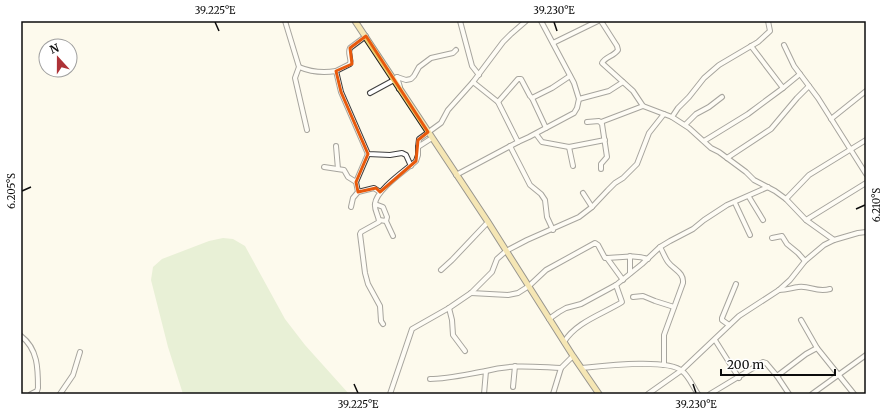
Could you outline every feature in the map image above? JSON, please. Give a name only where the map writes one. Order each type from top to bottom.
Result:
[{"type":"main road","points":[[356,21],[599,394]]},
{"type":"street","points":[[285,21],[299,67],[296,78],[307,130]]},
{"type":"street","points":[[460,21],[472,66],[479,75]]},
{"type":"street","points":[[379,220],[375,204],[376,200],[380,192],[416,161],[419,139],[441,123],[448,110],[479,75],[503,42],[526,21]]},
{"type":"street","points":[[456,174],[536,134],[574,113],[577,108],[579,99],[574,84],[541,21]]},
{"type":"street","points":[[553,44],[598,21]]},
{"type":"street","points":[[601,21],[618,50],[616,53],[603,60],[602,63],[633,91],[643,106],[672,117],[685,125],[711,148],[746,172],[754,180],[786,199],[806,220],[834,240]]},
{"type":"street","points":[[672,117],[704,78],[719,65],[758,42],[770,31],[768,21]]},
{"type":"street","points":[[299,67],[324,73],[336,71],[350,64],[351,62],[348,56],[350,48],[366,36]]},
{"type":"street","points":[[784,45],[800,74],[832,119],[866,174]]},
{"type":"street","points":[[751,46],[783,88]]},
{"type":"street","points":[[400,89],[397,76],[406,80],[410,79],[414,76],[419,67],[431,58],[456,50]]},
{"type":"street","points":[[336,71],[341,92],[368,154],[356,182],[358,192]]},
{"type":"street","points":[[704,141],[748,114],[800,74]]},
{"type":"street","points":[[532,98],[564,81],[570,76]]},
{"type":"street","points":[[498,102],[518,78],[521,79],[546,128]]},
{"type":"street","points":[[370,93],[394,80]]},
{"type":"street","points":[[473,82],[498,102],[518,142]]},
{"type":"street","points":[[579,99],[609,90],[623,82]]},
{"type":"street","points":[[727,158],[771,129],[809,86]]},
{"type":"street","points":[[832,119],[866,91]]},
{"type":"street","points":[[685,125],[696,114],[710,107],[722,97]]},
{"type":"street","points":[[587,122],[601,122],[643,106]]},
{"type":"street","points":[[390,394],[412,329],[449,308],[471,293],[492,272],[497,259],[506,251],[579,217],[592,207],[615,183],[623,178],[637,164],[649,133],[664,114]]},
{"type":"street","points":[[601,122],[607,157],[601,164],[601,169]]},
{"type":"street","points":[[536,134],[542,142],[569,147],[605,140]]},
{"type":"street","points":[[418,147],[432,138]]},
{"type":"street","points":[[786,199],[809,176],[866,140]]},
{"type":"street","points":[[336,146],[338,169]]},
{"type":"street","points":[[510,146],[530,185],[541,194],[545,200],[547,217],[553,230]]},
{"type":"street","points":[[569,147],[573,166]]},
{"type":"street","points":[[368,154],[390,155],[402,153],[406,155],[411,166]]},
{"type":"street","points":[[324,167],[344,170],[348,177],[356,182]]},
{"type":"street","points":[[806,220],[866,183]]},
{"type":"street","points":[[549,319],[566,308],[580,304],[616,285],[648,260],[660,247],[688,232],[728,205],[749,197],[768,187]]},
{"type":"street","points":[[351,207],[353,198],[358,192],[374,188],[380,192]]},
{"type":"street","points":[[583,193],[592,207]]},
{"type":"street","points":[[749,197],[763,220]]},
{"type":"street","points":[[735,202],[750,235]]},
{"type":"street","points":[[375,204],[383,207],[387,217],[386,221],[393,236]]},
{"type":"street","points":[[379,220],[386,221]]},
{"type":"street","points":[[379,220],[375,225],[361,232],[360,238],[365,274],[368,284],[380,306],[381,321],[383,324]]},
{"type":"street","points":[[441,270],[488,222]]},
{"type":"street","points":[[648,394],[682,370],[729,325],[752,307],[779,290],[790,280],[805,261],[824,245],[858,232],[866,232]]},
{"type":"street","points":[[772,238],[782,236],[787,244],[798,252],[805,261]]},
{"type":"street","points":[[471,293],[508,295],[518,293],[529,286],[546,270],[595,243],[598,245],[604,257],[607,258],[623,280]]},
{"type":"street","points":[[660,247],[667,262],[682,275],[683,278],[683,283],[664,335],[664,366]]},
{"type":"street","points":[[607,258],[630,256],[642,257],[648,260]]},
{"type":"street","points":[[630,256],[630,273]]},
{"type":"street","points":[[729,325],[722,320],[722,318],[736,284]]},
{"type":"street","points":[[564,342],[573,331],[602,312],[622,302],[616,285]]},
{"type":"street","points":[[779,290],[788,290],[798,287],[823,291],[830,289]]},
{"type":"street","points":[[634,297],[643,296],[674,307]]},
{"type":"street","points":[[449,308],[454,334],[465,351]]},
{"type":"street","points":[[801,320],[817,348],[854,394]]},
{"type":"street","points":[[22,339],[32,348],[37,363],[37,391]]},
{"type":"street","points":[[715,340],[739,378]]},
{"type":"street","points":[[777,376],[806,354],[817,348]]},
{"type":"street","points":[[60,394],[73,374],[80,352]]},
{"type":"street","points":[[813,394],[838,374],[866,355]]},
{"type":"street","points":[[553,394],[561,368],[573,356]]},
{"type":"street","points":[[710,394],[764,362],[777,376],[789,394]]},
{"type":"street","points":[[582,368],[640,363],[682,370],[698,394]]},
{"type":"street","points":[[430,379],[445,379],[455,375],[486,371],[502,367],[516,366],[561,368]]},
{"type":"street","points":[[513,387],[516,366]]},
{"type":"street","points":[[484,394],[486,371]]},
{"type":"street","points":[[31,394],[37,391]]},
{"type":"street","points":[[37,391],[42,394]]},
{"type":"highlighted area","points":[[366,36],[428,132],[418,140],[416,161],[380,192],[376,188],[358,192],[356,182],[368,154],[341,92],[336,71],[352,64],[350,48]]},
{"type":"green space","points":[[223,238],[233,239],[245,246],[285,319],[305,345],[349,394],[183,394],[168,347],[151,280],[153,267],[162,259],[209,241]]}]
